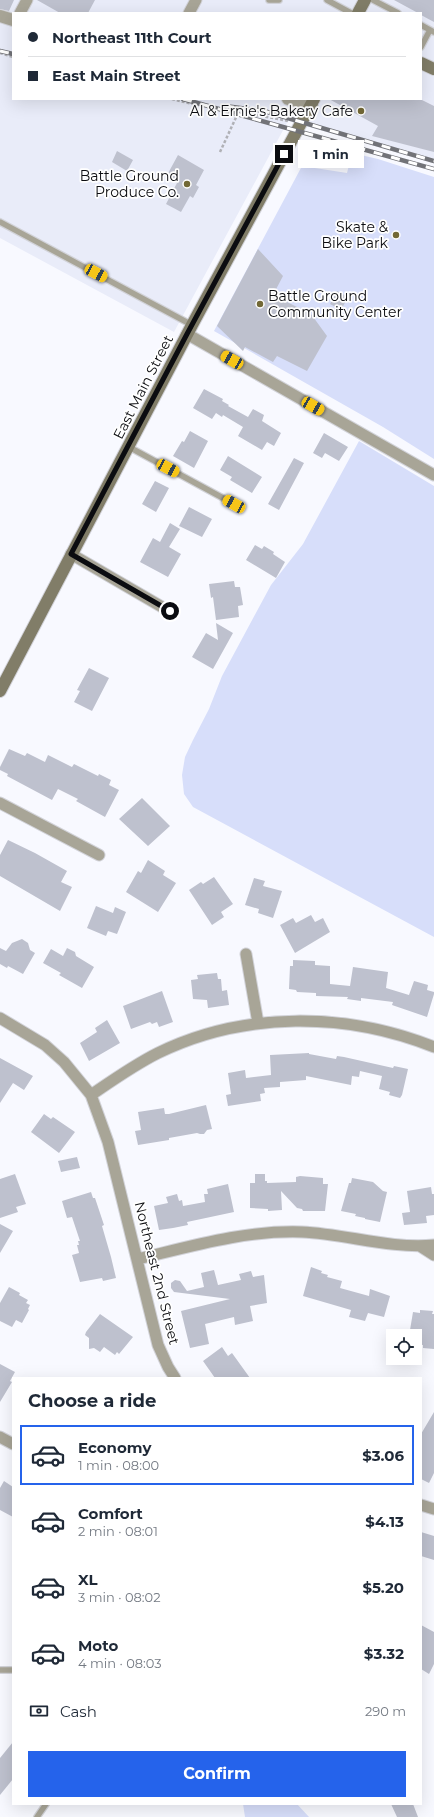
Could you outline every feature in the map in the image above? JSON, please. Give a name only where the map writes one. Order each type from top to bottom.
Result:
[{"type":"main road","points":[[359,12],[365,0]]},
{"type":"main road","points":[[422,63],[434,69]]},
{"type":"main road","name":"East Main Street","points":[[0,691],[190,330],[313,102]]},
{"type":"street","points":[[21,12],[27,0]]},
{"type":"street","points":[[190,12],[196,0]]},
{"type":"street","points":[[0,16],[12,20]]},
{"type":"street","points":[[296,100],[313,102]]},
{"type":"street","points":[[190,330],[434,475]]},
{"type":"street","points":[[71,554],[170,611]]},
{"type":"street","points":[[0,803],[99,855]]},
{"type":"street","points":[[246,954],[258,1023]]},
{"type":"street","name":"Northeast 2nd Street","points":[[0,1018],[45,1045],[64,1062],[91,1095],[104,1130],[116,1172],[158,1345],[174,1377]]},
{"type":"street","points":[[91,1095],[139,1063],[159,1053],[208,1034],[258,1023],[287,1021],[345,1023],[390,1032],[434,1047]]},
{"type":"street","points":[[138,1259],[226,1238],[271,1232],[323,1234],[397,1246],[434,1245]]},
{"type":"street","points":[[420,1246],[434,1255]]},
{"type":"street","points":[[0,1437],[12,1443]]},
{"type":"street","points":[[422,1505],[434,1509]]},
{"type":"lane","points":[[269,0],[279,0]]},
{"type":"lane","points":[[327,0],[349,12]]},
{"type":"lane","points":[[373,0],[396,12]]},
{"type":"lane","points":[[422,26],[432,31],[422,46]]},
{"type":"lane","points":[[0,222],[190,330]]},
{"type":"lane","points":[[128,447],[234,504]]},
{"type":"lane","points":[[0,1670],[12,1670]]},
{"type":"lane","points":[[37,1817],[45,1805]]},
{"type":"path","points":[[0,53],[12,57]]},
{"type":"path","points":[[176,100],[288,121]]},
{"type":"path","points":[[220,152],[239,111]]},
{"type":"shaded area","points":[[0,0],[434,0],[434,163],[288,121],[174,332],[0,238]]},
{"type":"shaded area","points":[[352,153],[378,159],[434,177],[434,459],[383,427],[214,331],[302,166],[347,173]]},
{"type":"shaded area","points":[[359,441],[434,486],[434,937],[193,807],[184,794],[182,775],[185,757],[209,709],[222,676],[271,585],[303,544]]},
{"type":"shaded area","points":[[243,1805],[298,1805],[309,1817],[245,1817]]},
{"type":"building","points":[[0,0],[14,0],[9,11],[0,9]]},
{"type":"building","points":[[37,0],[95,0],[89,12],[58,12]]},
{"type":"building","points":[[394,0],[434,0],[434,22],[422,16],[422,12],[416,12]]},
{"type":"building","points":[[331,100],[422,100],[434,106],[434,152],[372,136],[378,126]]},
{"type":"building","points":[[117,151],[133,160],[127,171],[112,162]]},
{"type":"building","name":"Battle Ground Produce Co.","points":[[178,155],[204,170],[196,185],[199,187],[193,198],[190,196],[181,212],[166,204],[177,183],[166,177]]},
{"type":"building","name":"Battle Ground Community Center","points":[[258,249],[283,276],[273,295],[311,314],[327,336],[307,371],[277,356],[273,362],[245,347],[243,351],[217,326]]},
{"type":"building","points":[[337,291],[348,297],[341,310],[330,304]]},
{"type":"building","points":[[204,389],[223,399],[222,401],[229,405],[228,406],[248,417],[253,409],[264,415],[262,421],[281,433],[274,446],[267,442],[262,450],[238,436],[243,427],[223,415],[222,417],[216,413],[212,419],[193,408]]},
{"type":"building","points":[[190,431],[208,441],[194,468],[173,456],[182,441],[184,442]]},
{"type":"building","points":[[324,433],[348,447],[339,461],[325,453],[322,458],[313,453]]},
{"type":"building","points":[[228,456],[262,477],[252,493],[230,480],[232,477],[220,470]]},
{"type":"building","points":[[294,458],[304,463],[279,510],[268,504]]},
{"type":"building","points":[[155,481],[169,488],[156,512],[142,504]]},
{"type":"building","points":[[189,507],[212,519],[202,537],[179,526]]},
{"type":"building","points":[[170,523],[180,529],[169,547],[181,554],[168,577],[140,562],[153,538],[160,542]]},
{"type":"building","points":[[255,545],[262,549],[264,546],[274,552],[273,554],[285,562],[276,578],[246,560]]},
{"type":"building","points":[[234,581],[235,587],[240,587],[243,605],[238,606],[239,617],[216,620],[213,597],[211,598],[209,584]]},
{"type":"building","points":[[216,623],[233,633],[213,669],[192,657],[206,633],[218,640]]},
{"type":"building","points":[[89,668],[109,678],[92,711],[74,702],[80,691],[77,690]]},
{"type":"building","points":[[9,749],[25,756],[27,753],[45,762],[48,755],[72,767],[74,764],[98,776],[99,774],[111,780],[109,785],[119,790],[105,817],[76,801],[78,799],[58,789],[52,800],[7,776],[8,774],[0,770],[0,767]]},
{"type":"building","points":[[142,798],[170,826],[148,846],[119,819]]},
{"type":"building","points":[[8,840],[67,871],[61,882],[72,887],[60,911],[0,876],[0,855]]},
{"type":"building","points":[[148,860],[165,871],[163,875],[176,883],[158,912],[126,892],[138,871],[141,873]]},
{"type":"building","points":[[214,877],[233,904],[221,912],[224,917],[212,925],[189,890],[201,882],[203,884]]},
{"type":"building","points":[[254,878],[265,881],[263,886],[282,891],[273,918],[258,913],[259,909],[245,905]]},
{"type":"building","points":[[96,906],[113,913],[115,907],[126,912],[117,934],[108,931],[106,936],[87,928]]},
{"type":"building","points":[[311,915],[315,922],[323,918],[330,932],[295,953],[280,925],[293,918],[296,923]]},
{"type":"building","points":[[22,939],[28,943],[30,950],[35,953],[23,974],[8,966],[7,968],[0,964],[0,948],[6,951],[12,943]]},
{"type":"building","points":[[67,948],[75,952],[76,956],[94,967],[82,988],[59,975],[61,973],[43,963],[51,949],[63,956]]},
{"type":"building","points":[[293,960],[315,961],[315,965],[330,966],[330,984],[350,986],[353,967],[388,972],[386,988],[409,995],[414,981],[428,985],[427,990],[434,992],[434,994],[427,1017],[392,1005],[393,1002],[361,998],[361,1001],[347,999],[348,997],[316,996],[316,993],[297,992],[296,990],[289,989],[290,966],[293,966]]},
{"type":"building","points":[[217,973],[218,979],[221,979],[222,991],[227,990],[229,1005],[208,1008],[207,1000],[193,999],[191,980],[198,979],[197,975]]},
{"type":"building","points":[[162,991],[173,1022],[159,1027],[157,1022],[152,1024],[150,1022],[131,1029],[123,1006]]},
{"type":"building","points":[[107,1020],[120,1043],[89,1061],[80,1043],[97,1032],[95,1028]]},
{"type":"building","points":[[309,1053],[336,1059],[337,1056],[344,1057],[393,1068],[394,1066],[408,1069],[402,1095],[400,1098],[389,1095],[390,1092],[379,1089],[382,1076],[360,1071],[359,1077],[352,1076],[351,1085],[306,1076],[306,1080],[280,1082],[280,1087],[264,1088],[265,1093],[260,1094],[261,1101],[228,1106],[226,1095],[231,1094],[228,1073],[245,1070],[246,1078],[271,1075],[270,1055]]},
{"type":"building","points":[[0,1058],[33,1076],[24,1090],[13,1083],[0,1103]]},
{"type":"building","points":[[206,1105],[212,1129],[207,1130],[204,1134],[197,1133],[169,1138],[169,1140],[138,1145],[135,1131],[141,1130],[138,1112],[164,1108],[165,1114],[169,1114]]},
{"type":"building","points":[[44,1114],[51,1119],[53,1117],[75,1132],[59,1153],[31,1132]]},
{"type":"building","points":[[77,1157],[80,1168],[61,1172],[58,1161]]},
{"type":"building","points":[[15,1174],[26,1204],[16,1207],[18,1212],[0,1218],[0,1179]]},
{"type":"building","points":[[255,1174],[265,1174],[265,1181],[267,1181],[267,1183],[296,1182],[296,1177],[300,1176],[323,1178],[323,1184],[328,1184],[325,1211],[303,1211],[302,1209],[297,1208],[281,1191],[282,1210],[268,1211],[268,1209],[250,1208],[250,1183],[255,1183]]},
{"type":"building","points":[[352,1178],[373,1182],[383,1191],[387,1192],[380,1222],[341,1211],[349,1183],[351,1183]]},
{"type":"building","points":[[228,1184],[234,1212],[187,1222],[188,1225],[159,1230],[154,1206],[168,1203],[166,1197],[177,1194],[179,1201],[182,1200],[183,1206],[205,1202],[204,1194],[208,1194],[207,1189]]},
{"type":"building","points":[[431,1187],[432,1194],[434,1194],[434,1215],[426,1216],[427,1223],[404,1225],[402,1213],[410,1212],[407,1191]]},
{"type":"building","points":[[91,1192],[93,1198],[95,1198],[104,1225],[102,1226],[116,1278],[103,1281],[102,1278],[80,1282],[72,1255],[79,1253],[77,1245],[79,1245],[78,1241],[80,1241],[72,1217],[67,1218],[62,1201]]},
{"type":"building","points":[[0,1224],[13,1231],[0,1253]]},
{"type":"building","points":[[311,1267],[322,1271],[321,1273],[328,1275],[327,1277],[342,1281],[340,1288],[369,1296],[370,1289],[390,1296],[384,1317],[368,1313],[365,1321],[349,1317],[351,1310],[303,1296]]},
{"type":"building","points":[[214,1270],[218,1285],[241,1280],[239,1274],[251,1271],[253,1277],[264,1275],[267,1303],[250,1306],[253,1321],[235,1325],[234,1317],[205,1324],[209,1344],[190,1348],[181,1311],[230,1299],[174,1292],[171,1288],[171,1283],[175,1280],[180,1281],[187,1291],[204,1287],[201,1273]]},
{"type":"building","points":[[9,1287],[20,1293],[19,1295],[28,1300],[26,1303],[30,1305],[22,1323],[16,1320],[12,1327],[0,1321],[0,1303]]},
{"type":"building","points":[[420,1310],[433,1311],[434,1349],[423,1348],[422,1329],[410,1329],[413,1312],[420,1313]]},
{"type":"building","points":[[100,1314],[133,1337],[119,1354],[117,1352],[115,1355],[104,1347],[100,1352],[94,1348],[89,1349],[89,1338],[85,1335]]},
{"type":"building","points":[[222,1347],[228,1356],[232,1353],[249,1377],[214,1377],[203,1361]]},
{"type":"building","points":[[0,1364],[15,1372],[10,1381],[12,1382],[0,1402]]},
{"type":"building","points":[[434,1412],[434,1473],[429,1483],[422,1480],[422,1432]]},
{"type":"building","points":[[4,1481],[12,1486],[12,1516],[0,1510],[0,1488]]},
{"type":"building","points":[[422,1532],[434,1536],[434,1560],[422,1556]]},
{"type":"building","points":[[422,1626],[434,1632],[434,1664],[429,1674],[422,1670]]},
{"type":"building","points":[[12,1743],[12,1780],[0,1795],[0,1758]]},
{"type":"building","points":[[391,1805],[413,1805],[418,1817],[397,1817]]},
{"type":"railway","points":[[0,51],[12,54]]},
{"type":"railway","points":[[187,100],[434,169]]},
{"type":"railway","points":[[225,106],[264,111],[434,161]]},
{"type":"place","name":"Al & Ernie's Bakery Cafe","points":[[361,111]]},
{"type":"place","name":"Battle Ground Produce Co.","points":[[187,184]]},
{"type":"place","name":"Skate & Bike Park","points":[[396,235]]},
{"type":"place","name":"Battle Ground Community Center","points":[[260,304]]},
{"type":"route","points":[[170,611],[71,554],[284,154]]}]
